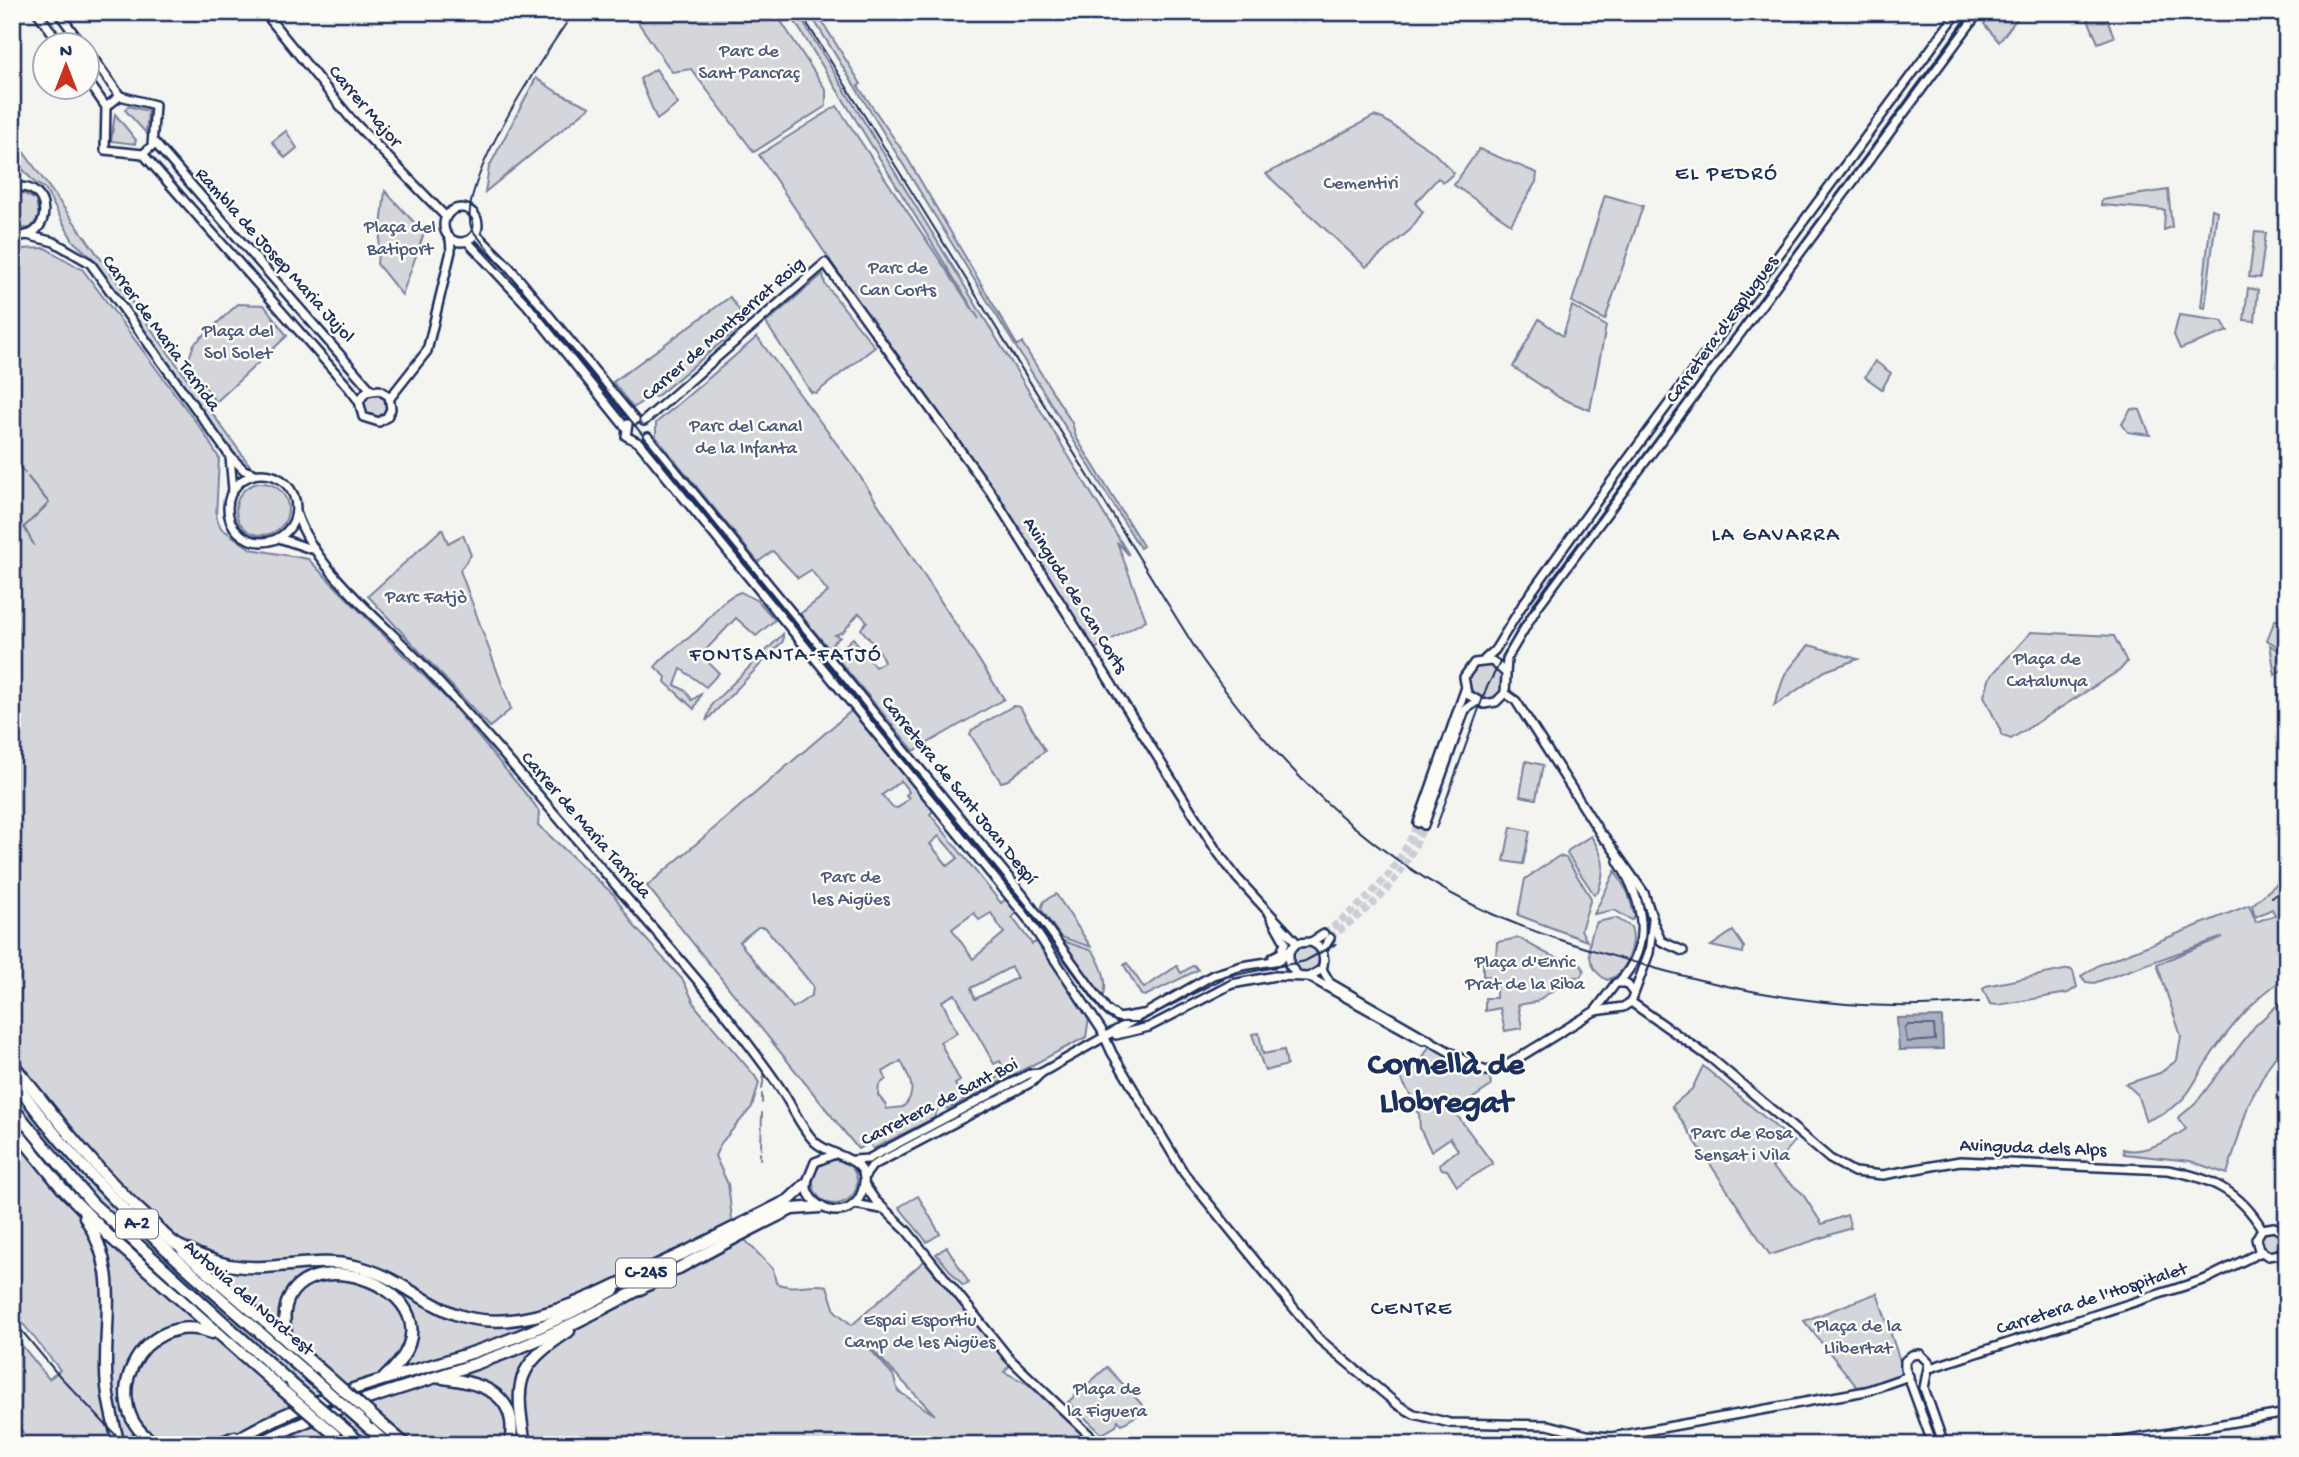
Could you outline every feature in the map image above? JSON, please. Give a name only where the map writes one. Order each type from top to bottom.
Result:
[{"type":"highway","points":[[12,1063],[130,1202],[406,1445]]},
{"type":"highway","name":"Autovia del Nord-est","points":[[12,1077],[46,1124],[116,1204],[388,1445]]},
{"type":"highway","name":"Autovia del Nord-est","points":[[12,1107],[92,1203],[362,1445]]},
{"type":"highway","points":[[12,1126],[77,1204],[219,1335],[344,1444]]},
{"type":"highway","name":"C-245","points":[[228,1445],[248,1432],[304,1405],[479,1351],[526,1332],[601,1297],[789,1200],[806,1184]]},
{"type":"highway","points":[[77,1204],[99,1242],[107,1271],[110,1304],[106,1380],[119,1445]]},
{"type":"highway","name":"C-245","points":[[256,1445],[316,1418],[515,1349],[589,1315],[792,1209],[820,1207]]},
{"type":"highway","points":[[178,1246],[206,1258],[239,1266],[323,1263],[386,1276],[450,1312],[473,1320],[512,1321],[579,1300],[684,1253]]},
{"type":"highway","points":[[290,1343],[283,1324],[284,1306],[292,1290],[313,1277],[365,1273],[402,1304],[412,1329],[406,1354],[382,1380]]},
{"type":"highway","points":[[526,1445],[519,1401],[526,1367],[540,1349],[589,1315]]},
{"type":"highway","points":[[158,1445],[142,1432],[132,1418],[126,1398],[129,1373],[150,1343],[173,1329],[198,1327],[219,1335]]},
{"type":"highway","points":[[439,1377],[472,1381],[495,1394],[510,1417],[510,1445]]},
{"type":"highway","points":[[215,1445],[248,1432]]},
{"type":"street","points":[[37,12],[52,32]]},
{"type":"street","points":[[58,12],[73,32]]},
{"type":"street","name":"Carrer Major","points":[[264,12],[351,119],[446,217]]},
{"type":"street","name":"Carretera d'Esplugues","points":[[1485,660],[1495,650],[1523,604],[1597,501],[1958,12]]},
{"type":"street","name":"Carretera d'Esplugues","points":[[1506,673],[1510,652],[1538,606],[1979,12]]},
{"type":"street","points":[[102,71],[120,96],[155,105],[154,142],[143,154],[105,150],[106,107],[102,101]]},
{"type":"street","points":[[106,107],[120,96]]},
{"type":"street","name":"Rambla de Josep Maria Jujol","points":[[154,142],[371,390]]},
{"type":"street","name":"Rambla de Josep Maria Jujol","points":[[143,154],[255,278],[359,401],[363,417],[377,422],[389,414],[390,398]]},
{"type":"street","points":[[12,180],[34,190],[42,198],[44,219],[54,242]]},
{"type":"street","points":[[12,188],[23,186]]},
{"type":"street","points":[[383,391],[390,398],[426,351],[451,251],[450,238],[444,228],[446,217],[455,209],[471,211],[478,222],[476,234]]},
{"type":"street","points":[[27,235],[38,229],[44,219]]},
{"type":"street","points":[[451,251],[476,234]]},
{"type":"street","points":[[450,238],[464,241],[527,305],[626,428],[629,440],[639,443],[648,437],[649,429],[644,421],[635,419],[510,268],[476,234]]},
{"type":"street","name":"Carrer de Maria Tarrida","points":[[12,235],[27,235],[54,242],[90,263],[230,456]]},
{"type":"street","name":"Carrer de Montserrat Roig","points":[[644,421],[825,263]]},
{"type":"street","name":"Avinguda de Can Corts","points":[[825,263],[992,494],[1216,850],[1297,943]]},
{"type":"street","points":[[359,401],[371,390],[383,391],[401,384]]},
{"type":"street","points":[[626,428],[635,419]]},
{"type":"street","name":"Carretera de Sant Joan Despí","points":[[648,437],[1017,887],[1107,1010],[1119,1018]]},
{"type":"street","name":"Carretera de Sant Joan Despí","points":[[639,443],[1027,918],[1105,1038],[1184,1173],[1294,1312],[1327,1346],[1398,1405],[1414,1414],[1450,1423],[1548,1425],[1587,1436],[1612,1437],[1867,1391],[1909,1376]]},
{"type":"street","points":[[230,456],[244,470],[270,475],[285,483],[295,497],[296,512],[291,527],[279,538],[260,542],[238,533],[228,510],[233,490],[230,456]]},
{"type":"street","points":[[233,490],[243,479],[255,474]]},
{"type":"street","name":"Carrer de Maria Tarrida","points":[[296,512],[311,549],[423,665],[680,960],[772,1076],[814,1141]]},
{"type":"street","name":"Carrer de Maria Tarrida","points":[[279,538],[311,549]]},
{"type":"street","points":[[743,572],[747,557]]},
{"type":"street","points":[[1485,660],[1495,662],[1506,673],[1506,690],[1496,702],[1476,702],[1465,710],[1421,824],[1465,690],[1465,674],[1474,663],[1485,660]]},
{"type":"street","points":[[1465,690],[1476,702]]},
{"type":"street","points":[[1506,690],[1516,701],[1604,836],[1633,887],[1642,920],[1640,950],[1619,982],[1611,986],[1594,1011]]},
{"type":"street","points":[[1604,836],[1609,838],[1644,893],[1661,941],[1684,951]]},
{"type":"street","points":[[1251,960],[1275,957],[1283,950],[1284,939],[1271,916]]},
{"type":"street","points":[[1105,1038],[1142,1014],[1219,973],[1276,961],[1297,943],[1311,942],[1327,936],[1322,951],[1322,969],[1330,983],[1481,1069],[1496,1070],[1594,1011],[1631,1002],[1644,969],[1653,922]]},
{"type":"street","points":[[1311,942],[1322,951]]},
{"type":"street","points":[[1289,952],[1289,965],[1299,976]]},
{"type":"street","points":[[1310,977],[1322,969]]},
{"type":"street","points":[[1105,1038],[1149,1027],[1232,984],[1259,978],[1299,976],[1310,977],[1423,1040],[1428,1040]]},
{"type":"street","points":[[1619,982],[1629,985],[1633,992]]},
{"type":"street","points":[[1607,993],[1609,1001],[1617,1007]]},
{"type":"street","name":"Avinguda dels Alps","points":[[1631,1002],[1712,1059],[1830,1159],[1850,1170],[1883,1175],[1961,1161],[2164,1170],[2200,1177],[2222,1186],[2247,1207],[2262,1229]]},
{"type":"street","points":[[1105,1038],[1119,1018],[1142,1014]]},
{"type":"street","name":"Carretera de Sant Boi","points":[[864,1180],[872,1166],[1032,1082],[1041,1073],[1105,1038]]},
{"type":"street","name":"Carretera de Sant Boi","points":[[853,1160],[868,1159],[1029,1074],[1041,1073]]},
{"type":"street","points":[[814,1141],[835,1154],[853,1160],[885,1210],[907,1231],[1009,1358],[1100,1445]]},
{"type":"street","points":[[814,1141],[815,1162],[806,1184],[811,1198],[820,1207],[837,1211],[854,1204],[862,1193],[864,1180]]},
{"type":"street","points":[[815,1162],[835,1154]]},
{"type":"street","points":[[854,1204],[885,1210]]},
{"type":"street","points":[[2274,1227],[2285,1233],[2286,1245],[2276,1256],[2261,1252],[2256,1241],[2262,1229],[2274,1227]]},
{"type":"street","name":"Carretera de l'Hospitalet","points":[[1928,1372],[2206,1279],[2261,1252]]},
{"type":"street","points":[[1933,1445],[1905,1365],[1912,1355],[1924,1356],[1928,1372],[1924,1388],[1944,1445]]},
{"type":"street","points":[[1909,1376],[1917,1379],[1928,1372]]},
{"type":"street","points":[[2100,1445],[2287,1413]]},
{"type":"street","points":[[2252,1445],[2287,1439]]},
{"type":"green space","name":"Parc de Sant Pancraç","points":[[631,12],[775,12],[826,90],[826,106],[754,152],[691,69],[672,72]]},
{"type":"green space","name":"Parc de Can Corts","points":[[789,12],[797,12],[1129,555],[1117,542],[1146,620],[1093,650],[759,155],[837,106],[979,319]]},
{"type":"green space","points":[[809,12],[816,12],[861,84],[858,86],[906,156],[1017,345],[1022,343],[1072,423],[1076,437],[1143,546],[1140,548]]},
{"type":"green space","points":[[1992,12],[2022,12],[1999,42],[1984,24]]},
{"type":"green space","points":[[2104,12],[2114,37],[2098,43],[2087,17]]},
{"type":"green space","points":[[656,69],[678,104],[657,120],[640,79]]},
{"type":"green space","points":[[536,78],[557,92],[590,107],[485,192],[489,167]]},
{"type":"green space","points":[[128,106],[148,111],[146,133],[125,110]]},
{"type":"green space","points":[[115,114],[136,140],[135,144],[111,141]]},
{"type":"green space","name":"Cementiri","points":[[1374,116],[1432,151],[1454,173],[1444,182],[1438,178],[1415,203],[1423,212],[1410,230],[1366,267],[1266,174]]},
{"type":"green space","points":[[286,131],[297,148],[285,158],[272,142]]},
{"type":"green space","points":[[12,136],[251,467],[243,466],[94,260],[73,241],[45,189],[34,182],[12,157]]},
{"type":"green space","points":[[1479,149],[1537,173],[1536,182],[1511,224],[1454,185]]},
{"type":"green space","points":[[2168,190],[2172,227],[2164,230],[2165,210],[2101,205],[2102,200]]},
{"type":"green space","name":"Plaça del Batiport","points":[[385,191],[424,233],[402,295],[377,264]]},
{"type":"green space","points":[[21,192],[36,200],[39,216],[31,228],[12,229],[12,194]]},
{"type":"green space","points":[[1605,195],[1643,206],[1605,320],[1572,302]]},
{"type":"green space","points":[[2212,209],[2217,211],[2205,308],[2201,307]]},
{"type":"green space","points":[[2255,232],[2266,233],[2260,278],[2249,277]]},
{"type":"green space","points":[[484,243],[533,297],[527,302],[478,248]]},
{"type":"green space","name":"Espai Esportiu Camp de les Aigües","points":[[12,244],[18,249],[45,248],[83,270],[204,433],[219,458],[216,517],[221,528],[251,549],[308,559],[447,699],[535,805],[539,812],[538,825],[614,895],[635,927],[683,980],[696,1007],[755,1076],[759,1083],[752,1107],[721,1143],[715,1156],[728,1184],[732,1219],[746,1241],[773,1269],[776,1283],[788,1286],[827,1286],[835,1311],[852,1325],[924,1261],[1010,1365],[1004,1372],[1028,1384],[1093,1445],[30,1445],[12,1414],[12,1333],[49,1379],[60,1370],[12,1310]],"holes":[[[863,1340],[935,1415],[898,1391],[893,1375]]]},
{"type":"green space","points":[[823,274],[825,284],[875,347],[816,393],[811,392],[766,323]]},
{"type":"green space","points":[[2248,288],[2258,290],[2255,321],[2244,320]]},
{"type":"green space","points":[[730,297],[747,321],[656,397],[651,395],[633,408],[613,382]]},
{"type":"green space","points":[[535,300],[627,412],[621,417],[529,305]]},
{"type":"green space","name":"Plaça del Sol Solet","points":[[238,304],[264,305],[287,336],[216,402],[187,364],[194,344]]},
{"type":"green space","points":[[1572,306],[1606,326],[1590,410],[1560,398],[1513,367],[1539,319],[1563,336]]},
{"type":"green space","points":[[2179,315],[2222,321],[2228,331],[2180,349],[2174,335]]},
{"type":"green space","name":"Parc del Canal de la Infanta","points":[[757,337],[854,467],[1004,699],[914,751],[800,614],[828,592],[811,570],[798,578],[773,551],[758,562],[656,437],[656,423]],"holes":[[[859,613],[867,621],[861,629],[880,652],[884,662],[875,667],[853,638],[840,650],[832,644],[840,637],[835,635],[843,632]]]},
{"type":"green space","points":[[1875,361],[1891,373],[1882,389],[1865,377]]},
{"type":"green space","points":[[376,393],[385,397],[389,406],[385,415],[376,419],[367,415],[363,406],[367,397]]},
{"type":"green space","points":[[2131,409],[2140,410],[2150,435],[2128,432],[2122,424]]},
{"type":"green space","points":[[654,446],[743,555],[737,560],[648,451]]},
{"type":"green space","points":[[262,483],[281,490],[288,509],[281,528],[262,535],[243,528],[236,509],[243,490]]},
{"type":"green space","name":"Parc Fatjò","points":[[442,529],[448,543],[463,535],[471,555],[460,570],[511,709],[490,727],[368,596]]},
{"type":"green space","points":[[741,592],[759,602],[775,620],[756,636],[736,618],[701,655],[719,673],[706,687],[681,669],[675,685],[686,691],[692,700],[701,694],[694,709],[665,682],[666,677],[655,667],[668,653],[698,630],[720,605]]},
{"type":"green space","points":[[2275,620],[2282,620],[2287,632],[2287,652],[2267,640]]},
{"type":"green space","name":"Plaça de Catalunya","points":[[2031,632],[2114,636],[2127,662],[2120,670],[2011,739],[2003,736],[1984,696],[1990,677]]},
{"type":"green space","points":[[783,634],[783,641],[706,721],[712,704]]},
{"type":"green space","points":[[1809,645],[1858,659],[1825,671],[1774,706],[1785,674]]},
{"type":"green space","points":[[2270,645],[2287,655],[2287,666],[2275,675]]},
{"type":"green space","points":[[1486,665],[1498,670],[1503,682],[1498,694],[1486,699],[1474,694],[1469,682],[1474,670]]},
{"type":"green space","points":[[1013,706],[1020,707],[1045,751],[1008,780],[1001,782],[970,734],[972,730]]},
{"type":"green space","name":"Parc de les Aigües","points":[[851,711],[934,810],[930,814],[1001,903],[1006,899],[1017,913],[1012,917],[1032,944],[1038,941],[1089,1018],[1086,1037],[948,1109],[939,1106],[934,1118],[873,1149],[870,1143],[858,1149],[647,886]],"holes":[[[901,781],[909,792],[906,795],[909,798],[898,808],[892,807],[882,795]],[[939,836],[958,858],[948,866],[930,844]],[[974,913],[979,920],[991,913],[1004,933],[973,959],[952,929]],[[758,927],[765,927],[813,986],[812,995],[793,1008],[739,942]],[[1011,967],[1017,978],[975,999],[971,988]],[[955,994],[994,1064],[1000,1061],[1006,1073],[962,1097],[955,1084],[960,1081],[940,1042],[957,1033],[942,1001]],[[901,1061],[912,1090],[903,1107],[886,1109],[878,1095],[879,1085],[886,1079],[883,1072]]]},
{"type":"green space","points":[[1526,761],[1543,765],[1536,799],[1520,796]]},
{"type":"green space","points":[[1511,827],[1530,831],[1523,864],[1504,861]]},
{"type":"green space","points":[[1591,836],[1603,863],[1601,884],[1598,892],[1594,894],[1567,854]]},
{"type":"green space","points":[[1559,856],[1566,858],[1591,898],[1581,930],[1587,941],[1518,915],[1525,879]]},
{"type":"green space","points":[[1615,871],[1628,893],[1635,917],[1632,920],[1614,910],[1594,914]]},
{"type":"green space","points":[[2287,875],[2287,977],[2253,1004],[2232,1027],[2182,1100],[2146,1121],[2137,1094],[2126,1084],[2160,1073],[2177,1060],[2181,1036],[2157,964],[2223,937],[2094,983],[2086,982],[2081,976],[2099,965],[2249,905],[2256,922],[2275,915],[2272,909],[2255,917],[2252,905]]},
{"type":"green space","points":[[1056,894],[1091,947],[1061,937],[1041,909],[1044,901]]},
{"type":"green space","points":[[1616,918],[1631,927],[1633,942],[1625,966],[1607,980],[1591,962],[1591,938],[1597,922]]},
{"type":"green space","points":[[1733,931],[1744,947],[1743,953],[1711,946]]},
{"type":"green space","name":"Plaça d'Enric Prat de la Riba","points":[[1519,938],[1555,957],[1580,962],[1584,971],[1580,977],[1574,977],[1535,1002],[1518,1005],[1522,1028],[1505,1031],[1500,1008],[1485,1011],[1485,998],[1496,998],[1496,977],[1483,976],[1483,959],[1496,959],[1497,942]]},
{"type":"green space","points":[[1063,941],[1093,951],[1105,980],[1103,998]]},
{"type":"green space","points":[[1306,946],[1315,950],[1319,959],[1315,968],[1306,972],[1297,968],[1293,959],[1297,950]]},
{"type":"green space","points":[[1127,963],[1144,988],[1177,966],[1181,973],[1194,965],[1198,970],[1145,996],[1141,995],[1124,965]]},
{"type":"green space","points":[[2069,969],[2073,971],[2077,987],[2068,993],[1998,1005],[1990,1004],[1983,989],[1986,986]]},
{"type":"green space","points":[[2287,996],[2287,1041],[2268,1067],[2249,1103],[2227,1174],[2190,1161],[2124,1154],[2123,1149],[2146,1148],[2186,1129],[2178,1118],[2195,1104],[2255,1026]]},
{"type":"green space","points":[[1259,1033],[1263,1054],[1284,1050],[1287,1065],[1265,1071],[1252,1034]]},
{"type":"green space","points":[[1430,1045],[1490,1077],[1491,1086],[1454,1111],[1493,1164],[1457,1186],[1447,1170],[1442,1169],[1439,1164],[1458,1150],[1450,1138],[1431,1151],[1420,1129],[1419,1114],[1413,1107],[1416,1105],[1398,1074],[1417,1067]]},
{"type":"green space","name":"Parc de Rosa Sensat i Vila","points":[[1703,1066],[1794,1142],[1772,1168],[1802,1193],[1822,1224],[1847,1215],[1851,1228],[1770,1255],[1672,1106],[1692,1089]]},
{"type":"green space","points":[[835,1160],[850,1167],[857,1182],[850,1197],[835,1204],[820,1197],[813,1182],[820,1167]]},
{"type":"green space","points":[[918,1196],[940,1234],[927,1242],[899,1207]]},
{"type":"green space","points":[[2267,1231],[2275,1231],[2281,1241],[2275,1251],[2267,1251],[2261,1245],[2261,1237]]},
{"type":"green space","points":[[947,1247],[969,1283],[963,1286],[936,1254]]},
{"type":"green space","name":"Plaça de la Llibertat","points":[[1877,1293],[1904,1373],[1875,1384],[1857,1387],[1804,1321]]},
{"type":"green space","name":"Plaça de la Figuera","points":[[1107,1367],[1147,1410],[1122,1424],[1118,1420],[1116,1426],[1102,1434],[1068,1402]]},
{"type":"water","points":[[1942,1017],[1943,1049],[1899,1050],[1897,1018]]},
{"type":"waterway","points":[[12,459],[25,473]]},
{"type":"waterway","points":[[28,477],[49,503],[24,527],[34,545]]},
{"type":"waterway","points":[[762,1089],[764,1076]]},
{"type":"waterway","points":[[762,1094],[762,1103]]},
{"type":"waterway","points":[[761,1149],[762,1113]]},
{"type":"waterway","points":[[760,1153],[760,1159]]},
{"type":"tunnel","points":[[1324,934],[1379,886],[1399,859],[1418,823]]},
{"type":"tunnel","points":[[1330,938],[1375,901],[1397,876],[1424,825]]},
{"type":"tram line","points":[[574,12],[525,87],[489,152],[470,210],[472,230],[588,368],[1026,905],[1107,1017],[1118,1022],[1138,1022],[1226,977],[1305,961],[1336,944]]},
{"type":"tram line","points":[[1436,828],[1486,689],[1520,625],[1971,12]]},
{"type":"railway","points":[[800,12],[1202,659],[1230,697],[1291,768],[1360,832],[1437,886],[1479,908],[1594,951],[1665,971],[1742,989],[1821,1002],[1899,1006],[1979,1002]]},
{"type":"railway","points":[[2272,897],[2287,889]]},
{"type":"railway","points":[[12,1319],[55,1371],[125,1445]]},
{"type":"railway","points":[[12,1426],[23,1445]]},
{"type":"district","name":"EL PEDRÓ","points":[[1727,175]]},
{"type":"district","name":"LA GAVARRA","points":[[1776,536]]},
{"type":"district","name":"FONTSANTA-FATJÓ","points":[[786,656]]},
{"type":"district","name":"Cornellà de Llobregat","points":[[1446,1086]]},
{"type":"district","name":"CENTRE","points":[[1412,1310]]}]
